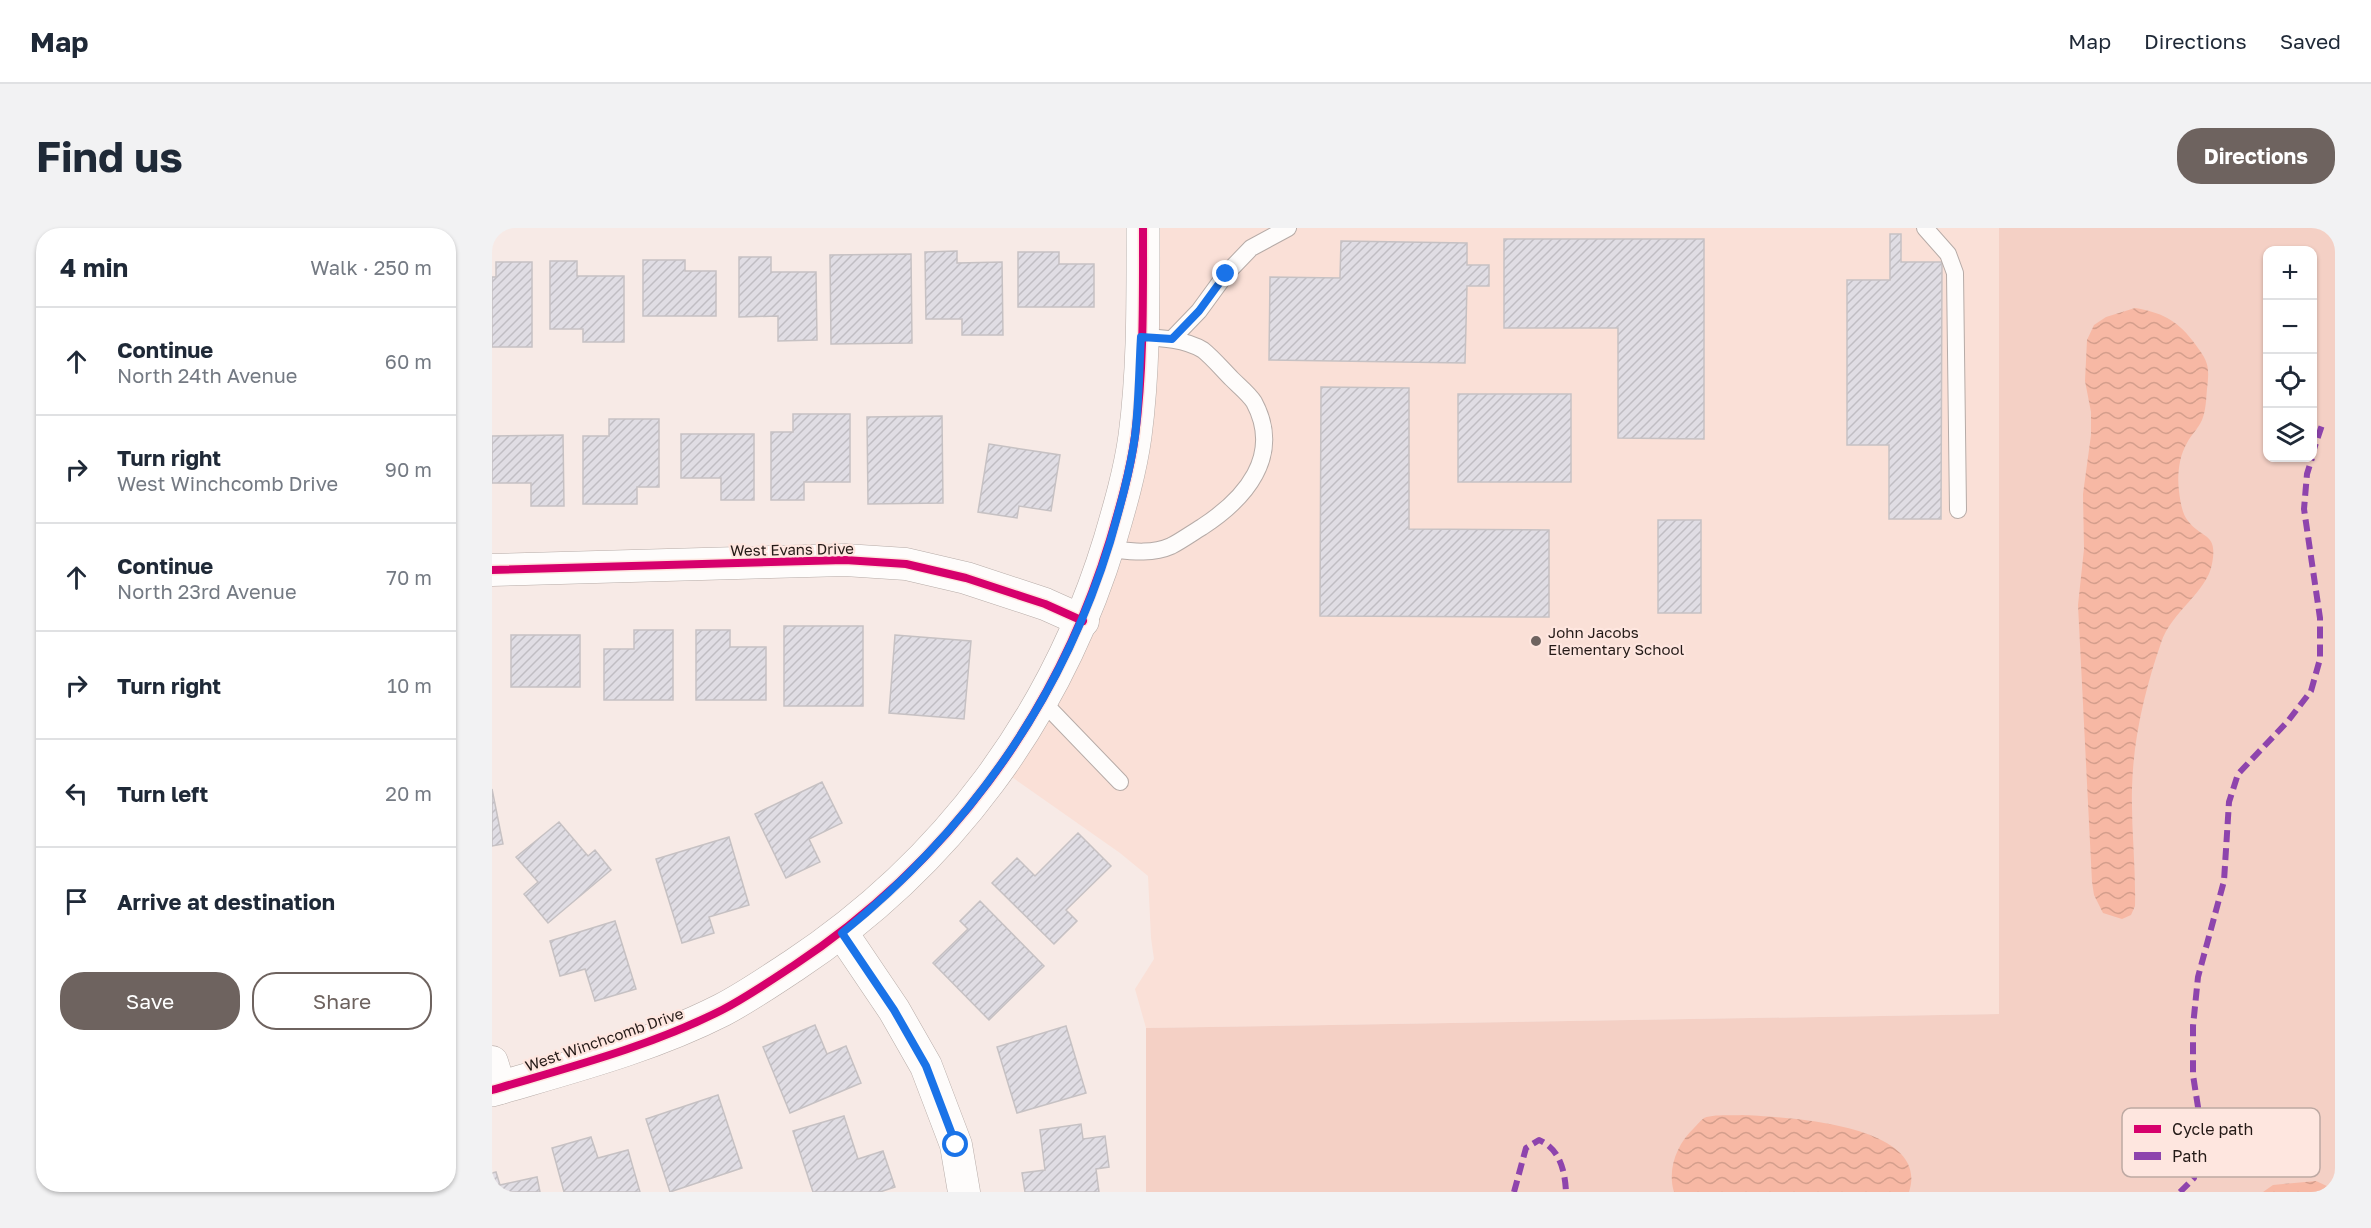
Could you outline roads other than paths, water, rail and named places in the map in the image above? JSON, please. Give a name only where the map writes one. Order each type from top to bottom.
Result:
[{"type":"street","name":"West Winchcomb Drive","points":[[495,1080],[587,1063],[668,1035],[724,1009],[773,980],[842,933],[876,905],[920,863],[969,808],[999,768],[1064,661],[1083,621],[1123,499],[1156,338],[1143,228]]},
{"type":"street","name":"West Evans Drive","points":[[492,570],[845,560],[906,564],[966,578],[1046,604],[1083,621]]},
{"type":"street","points":[[842,933],[894,1010],[926,1066],[956,1145],[964,1192]]},
{"type":"lane","points":[[1156,338],[1199,311],[1226,274],[1251,248],[1288,228]]},
{"type":"lane","points":[[1925,228],[1947,254],[1955,273],[1958,510]]},
{"type":"lane","points":[[1107,549],[1143,552],[1170,547],[1195,532],[1220,515],[1246,491],[1256,475],[1262,456],[1261,422],[1253,401],[1202,350],[1156,338]]},
{"type":"lane","points":[[1042,700],[1120,783]]},
{"type":"water","points":[[2135,308],[2152,312],[2174,322],[2192,340],[2207,363],[2208,381],[2204,412],[2200,423],[2184,448],[2179,466],[2178,485],[2186,518],[2211,541],[2213,554],[2209,574],[2203,584],[2166,632],[2145,696],[2137,733],[2133,770],[2135,906],[2131,915],[2122,919],[2103,913],[2094,895],[2092,882],[2078,605],[2084,549],[2083,494],[2091,435],[2091,412],[2085,381],[2087,340],[2094,325],[2106,317]]},
{"type":"water","points":[[1742,1115],[1818,1122],[1849,1128],[1877,1138],[1898,1151],[1910,1169],[1909,1192],[1674,1192],[1672,1175],[1675,1157],[1688,1134],[1704,1118]]},
{"type":"water","points":[[2316,1181],[2329,1187],[2332,1192],[2263,1192],[2273,1185]]},
{"type":"place","name":"John Jacobs Elementary School","points":[[1536,641]]}]
